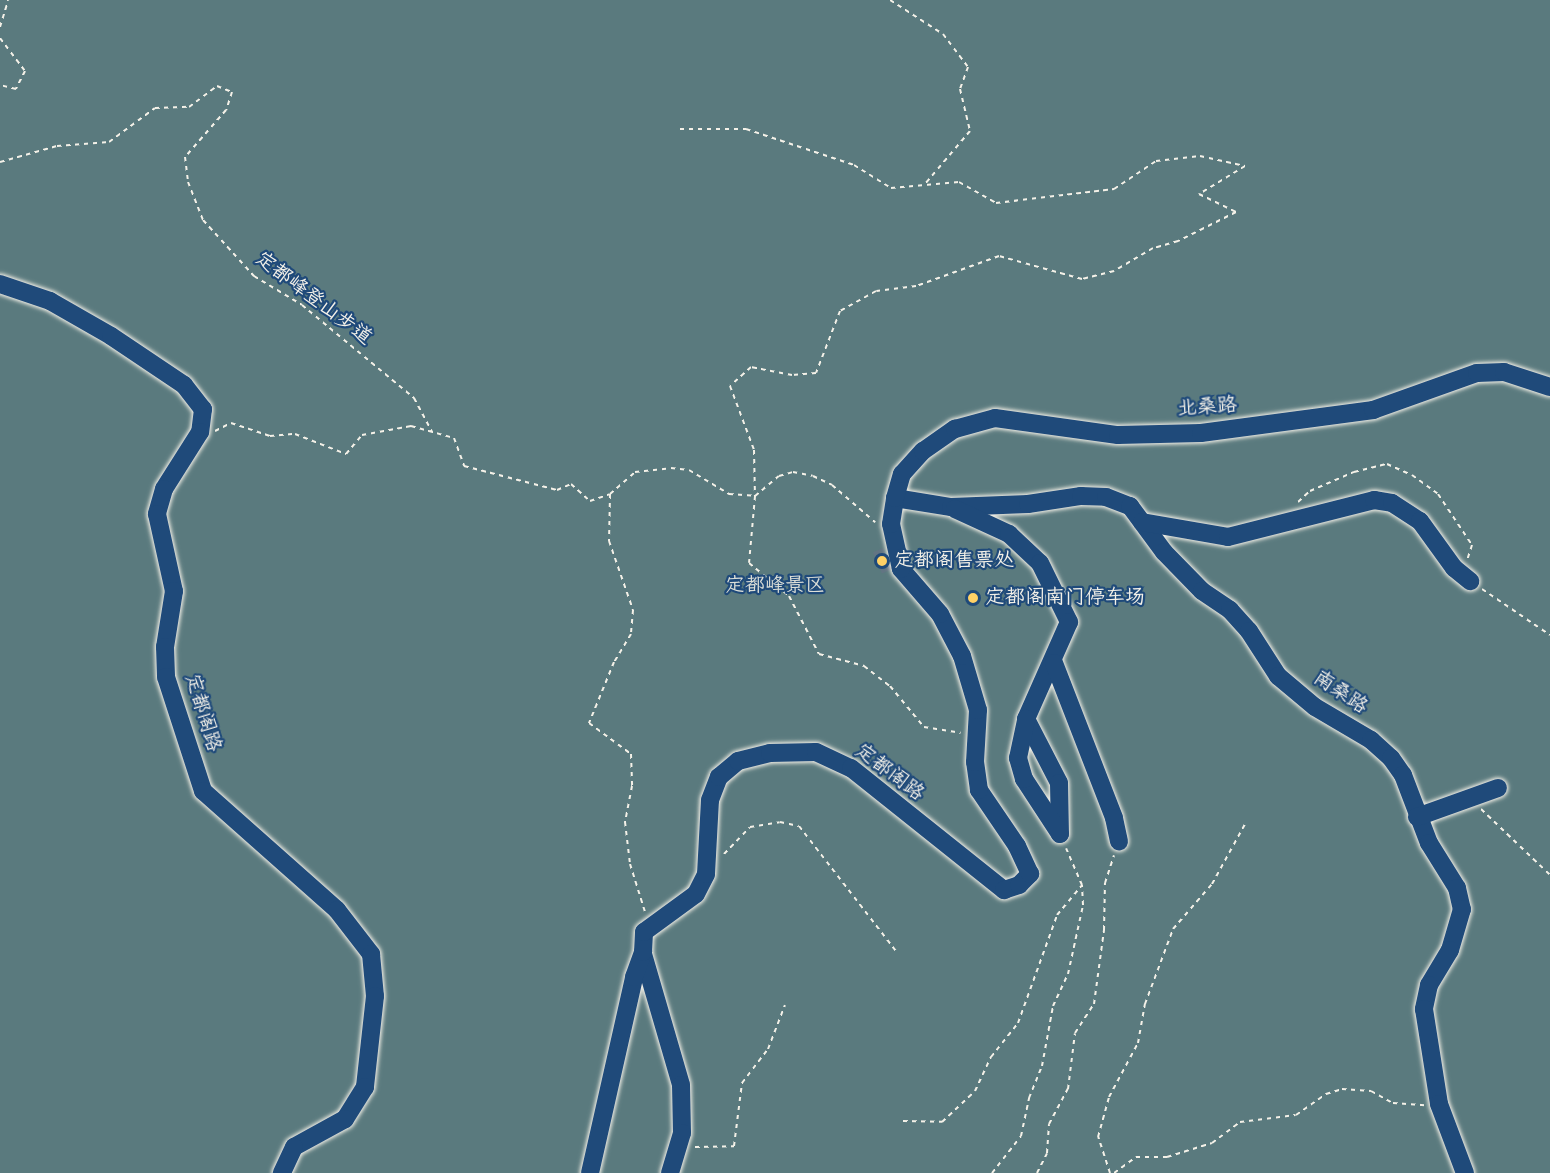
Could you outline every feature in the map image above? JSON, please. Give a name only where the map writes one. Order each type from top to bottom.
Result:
[{"type":"street","name":"定都阁路","points":[[0,284],[50,302],[111,336],[184,385],[202,409],[200,432],[164,489],[157,514],[174,591],[165,647],[166,677],[202,791],[337,910],[371,954],[375,996],[365,1087],[345,1119],[294,1147],[282,1173]]},
{"type":"street","name":"北桑路","points":[[895,498],[902,474],[923,451],[955,429],[995,418],[1118,435],[1201,433],[1373,410],[1477,373],[1504,372],[1550,387]]},
{"type":"street","name":"南桑路","points":[[895,498],[951,507],[1106,497],[1130,506],[1202,591],[1230,610],[1249,630],[1278,676],[1315,707],[1371,740],[1391,758],[1403,774],[1417,817],[1457,888],[1462,909],[1450,950],[1429,985],[1424,1009],[1439,1104],[1465,1173]]},
{"type":"street","name":"定都阁路","points":[[650,926],[696,894],[706,874],[711,800],[719,777],[738,761],[770,753],[816,752],[851,768],[1004,890],[1019,885],[1030,873],[1017,846],[979,790],[976,736],[978,710],[962,656],[940,614],[901,569],[891,524],[895,498]]},
{"type":"street","points":[[1142,522],[1228,537],[1374,500],[1392,503],[1420,521],[1454,568],[1470,580]]},
{"type":"street","points":[[951,507],[1009,534],[1040,563],[1069,622],[1054,663],[1026,719],[1018,758],[1024,779],[1060,834]]},
{"type":"street","points":[[1054,663],[1114,818],[1119,842]]},
{"type":"street","points":[[1026,719],[1059,783],[1060,834]]},
{"type":"street","points":[[1417,817],[1498,788]]},
{"type":"street","points":[[590,1173],[634,977],[643,952],[644,932],[650,926]]},
{"type":"street","points":[[643,952],[681,1085],[682,1133],[670,1173]]},
{"type":"path","points":[[0,27],[8,0]]},
{"type":"path","points":[[890,0],[943,34],[968,67],[960,89],[970,131],[924,185]]},
{"type":"path","points":[[0,38],[25,71],[16,89],[0,85]]},
{"type":"path","name":"定都峰登山步道","points":[[0,162],[57,146],[109,142],[155,108],[189,107],[216,86],[232,92],[226,110],[185,158],[188,182],[203,220],[254,276],[302,305],[414,399],[432,432]]},
{"type":"path","points":[[680,129],[746,129],[854,165],[891,188],[958,182],[996,202],[1114,189],[1156,161],[1200,156],[1245,166],[1199,194],[1236,212],[1178,241],[1153,248],[1114,271],[1082,279],[999,256],[916,286],[876,291],[840,311],[816,374],[792,375],[751,367],[730,387],[754,450],[755,496],[749,563],[789,596],[819,654],[864,666],[890,686],[924,727],[976,736]]},
{"type":"path","points":[[213,432],[231,423],[270,436],[295,434],[346,454],[362,435],[411,426],[454,438],[464,466],[557,490],[570,484],[590,501],[610,494],[635,472],[671,468],[689,470],[729,494],[755,496],[779,476],[793,472],[832,485],[873,521],[891,524]]},
{"type":"path","points":[[610,494],[609,541],[633,610],[632,626],[588,723],[631,754],[632,786],[625,822],[630,864],[650,926]]},
{"type":"path","points":[[1470,580],[1550,635]]},
{"type":"path","points":[[1471,798],[1507,837],[1518,843],[1550,875]]},
{"type":"path","points":[[706,874],[750,826],[780,822],[799,826],[896,951]]},
{"type":"path","points":[[1245,824],[1212,884],[1173,929],[1146,1004],[1138,1043],[1109,1097],[1098,1137],[1112,1173],[1136,1157],[1167,1157],[1212,1143],[1240,1122],[1296,1115],[1326,1094],[1342,1089],[1371,1091],[1393,1104],[1439,1104]]},
{"type":"path","points":[[992,1173],[1021,1136],[1029,1098],[1042,1066],[1053,1006],[1068,974],[1083,905],[1082,885],[1060,834]]},
{"type":"path","points":[[1037,1173],[1047,1154],[1049,1124],[1068,1089],[1075,1033],[1094,1004],[1104,930],[1105,883],[1119,842]]},
{"type":"path","points":[[903,1121],[942,1122],[975,1091],[991,1057],[1018,1023],[1057,915],[1082,885]]},
{"type":"path","points":[[677,1148],[734,1146],[742,1083],[768,1049],[785,1005]]},
{"type":"green space","name":"定都峰景区","points":[[0,0],[1550,0],[1550,1173],[0,1173]]},
{"type":"building","name":"定都阁售票处","points":[[883,548],[892,569],[882,573],[873,552]]},
{"type":"place","name":"定都阁售票处","points":[[882,561]]},
{"type":"place","name":"定都阁南门停车场","points":[[973,598]]}]
